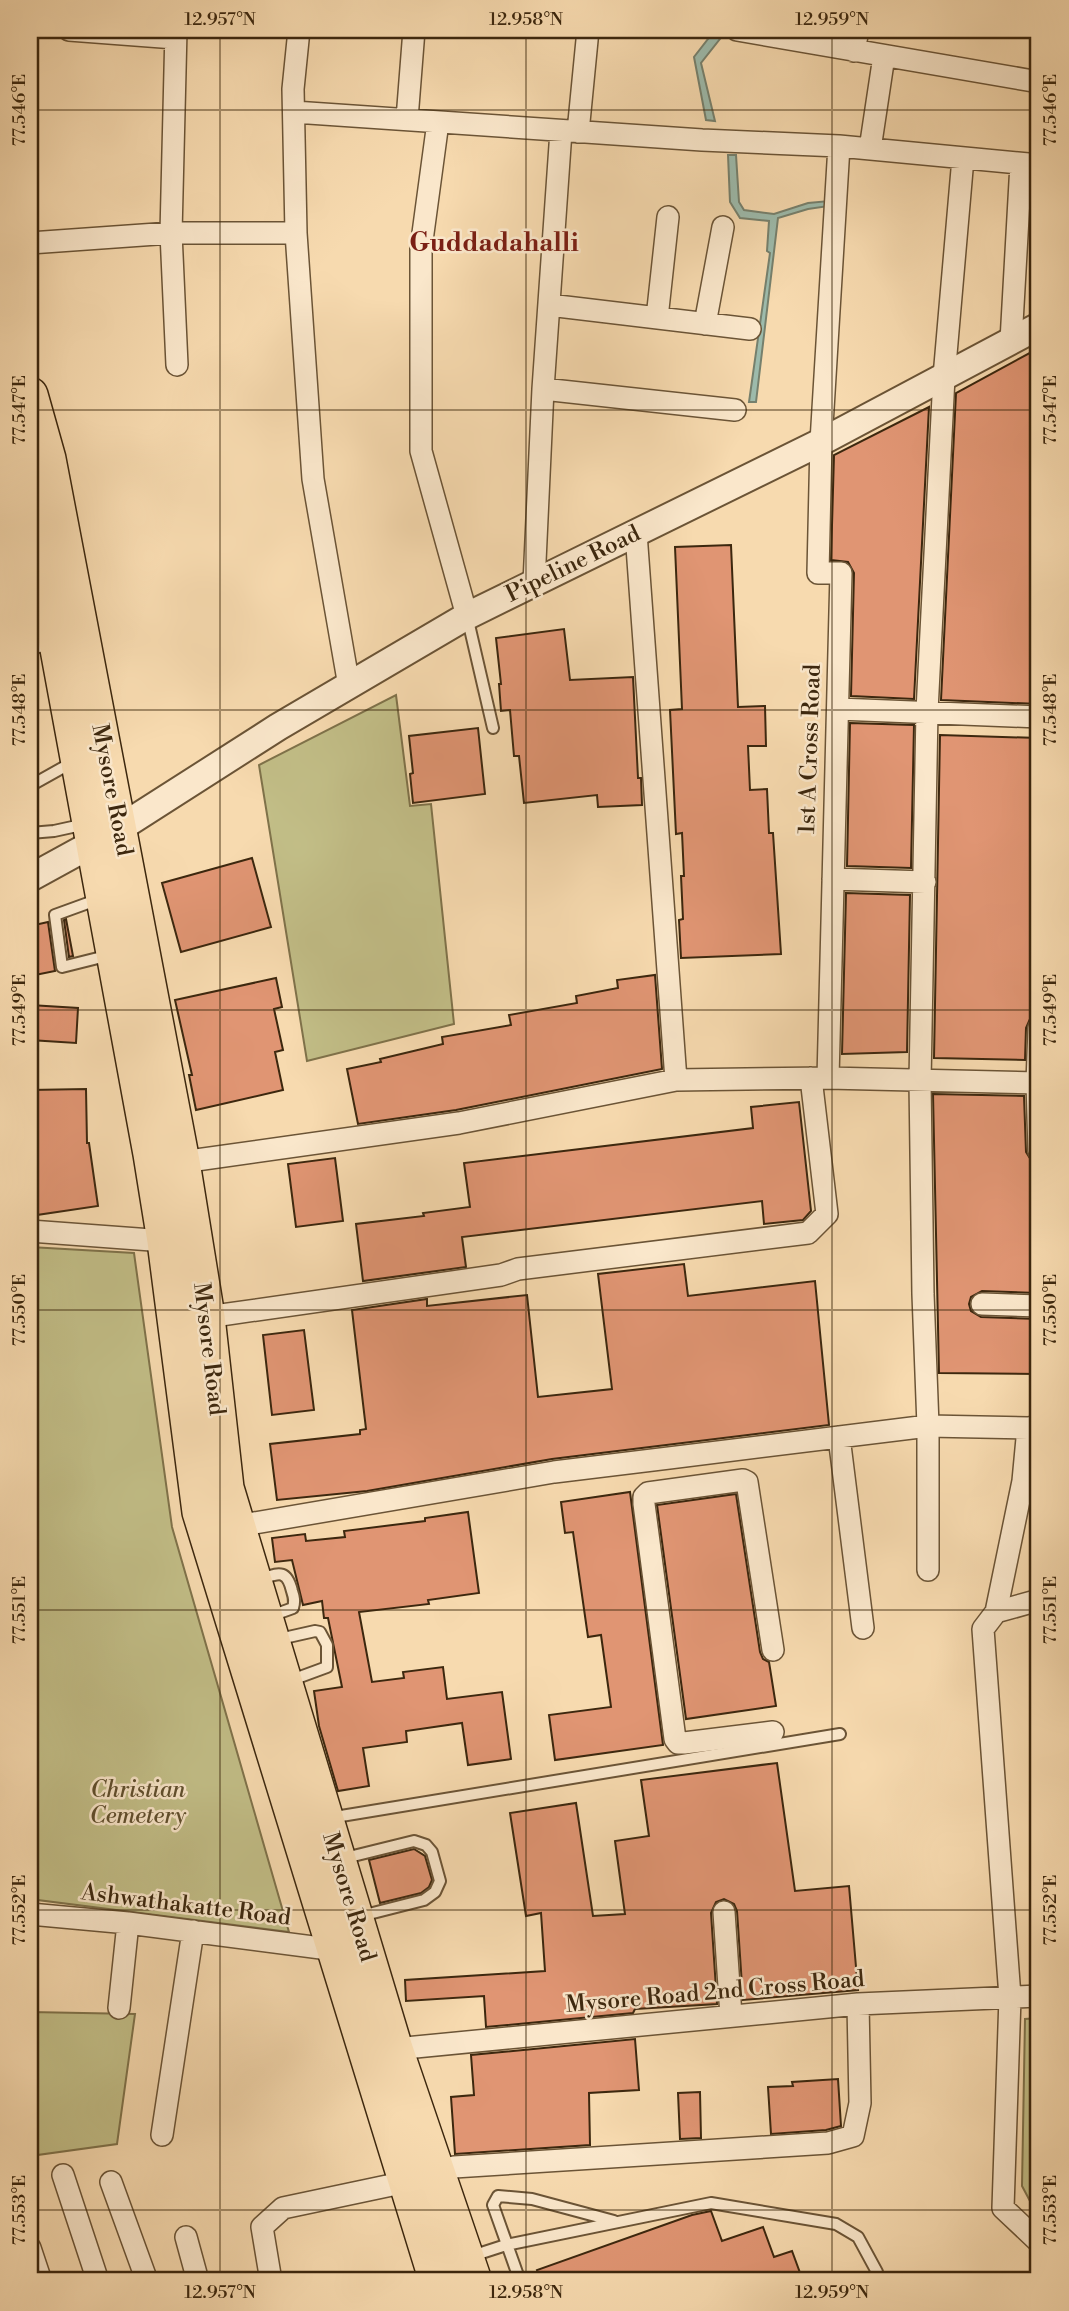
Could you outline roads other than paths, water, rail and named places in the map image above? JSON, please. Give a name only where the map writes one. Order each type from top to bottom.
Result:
[{"type":"highway","name":"Mysore Road","points":[[30,395],[48,459],[100,832],[102,898],[165,1241],[201,1513],[345,1930],[422,2177],[470,2270]]},
{"type":"highway","name":"Mysore Road","points":[[30,497],[43,647],[100,832],[182,1162],[207,1317],[226,1488],[338,1859],[345,1930],[395,2049],[422,2177],[438,2281]]},
{"type":"street","points":[[69,30],[176,34],[171,233],[177,365]]},
{"type":"street","points":[[299,30],[293,89],[296,233],[313,479],[349,686]]},
{"type":"street","points":[[407,120],[414,30]]},
{"type":"street","points":[[534,583],[549,304],[570,132],[589,30]]},
{"type":"street","points":[[737,30],[1039,82]]},
{"type":"street","points":[[854,51],[858,30]]},
{"type":"street","points":[[870,149],[884,56]]},
{"type":"street","points":[[294,112],[702,141],[839,146],[1030,164],[1011,341]]},
{"type":"street","points":[[438,122],[421,248],[421,451],[467,616]]},
{"type":"street","points":[[821,442],[839,146]]},
{"type":"street","points":[[928,1570],[928,1426],[920,1081],[926,881],[927,711],[944,377],[963,158]]},
{"type":"street","points":[[657,318],[668,217]]},
{"type":"street","points":[[705,324],[723,227]]},
{"type":"street","points":[[30,243],[171,233],[296,233]]},
{"type":"street","points":[[549,304],[750,330]]},
{"type":"street","name":"Pipeline Road","points":[[30,878],[100,832],[467,616],[821,442],[1039,326]]},
{"type":"street","points":[[543,389],[735,410]]},
{"type":"street","name":"1st A Cross Road","points":[[207,1317],[500,1275],[518,1269],[808,1233],[827,1214],[820,1078],[833,878],[841,573],[818,573],[821,442]]},
{"type":"street","points":[[636,533],[676,1080]]},
{"type":"street","points":[[838,709],[1039,717]]},
{"type":"street","points":[[833,878],[926,881]]},
{"type":"street","points":[[1039,1028],[1039,1152]]},
{"type":"street","points":[[182,1162],[459,1123],[676,1080],[820,1078],[1038,1083]]},
{"type":"street","points":[[30,1231],[165,1241]]},
{"type":"street","points":[[982,1304],[1039,1306]]},
{"type":"street","points":[[237,1526],[554,1472],[928,1426],[1034,1427],[996,1612],[983,1629],[1010,1997],[1003,2208],[1039,2242]]},
{"type":"street","points":[[839,1437],[863,1628]]},
{"type":"street","points":[[729,1451],[732,1481]]},
{"type":"street","points":[[669,1458],[672,1489]]},
{"type":"street","points":[[772,1650],[749,1486],[743,1480],[648,1493],[644,1497],[644,1504],[675,1739],[684,1744],[773,1732]]},
{"type":"street","points":[[996,1612],[1039,1601]]},
{"type":"street","points":[[724,1912],[731,2016]]},
{"type":"street","name":"Ashwathakatte Road","points":[[30,1914],[193,1931],[345,1930]]},
{"type":"street","points":[[119,2008],[128,1923]]},
{"type":"street","points":[[162,2135],[193,1931]]},
{"type":"street","name":"Mysore Road 2nd Cross Road","points":[[395,2049],[858,2004],[1039,1996]]},
{"type":"street","points":[[271,2281],[262,2227],[283,2208],[422,2177],[454,2167],[828,2143],[853,2136],[860,2103],[858,2004]]},
{"type":"street","points":[[63,2175],[98,2281]]},
{"type":"street","points":[[111,2182],[147,2281]]},
{"type":"street","points":[[186,2237],[198,2281]]},
{"type":"street","points":[[30,2248],[41,2281]]},
{"type":"lane","points":[[467,616],[493,728]]},
{"type":"lane","points":[[30,786],[77,760]]},
{"type":"lane","points":[[30,834],[54,831],[100,832]]},
{"type":"lane","points":[[102,898],[55,915],[62,967],[113,954]]},
{"type":"lane","points":[[269,1630],[315,1631],[320,1633],[327,1645],[327,1667],[285,1683]]},
{"type":"lane","points":[[326,1818],[839,1734]]},
{"type":"lane","points":[[338,1859],[414,1841],[426,1845],[432,1852],[440,1881],[435,1892],[424,1900],[345,1930]]},
{"type":"lane","points":[[520,2281],[493,2205],[498,2196],[532,2199],[617,2222]]},
{"type":"lane","points":[[470,2270],[506,2245],[711,2203],[836,2224],[859,2237],[877,2272],[877,2281]]},
{"type":"district","name":"Guddadahalli","points":[[494,243]]},
{"type":"park label","name":"Christian Cemetery","points":[[138,1803]]}]
